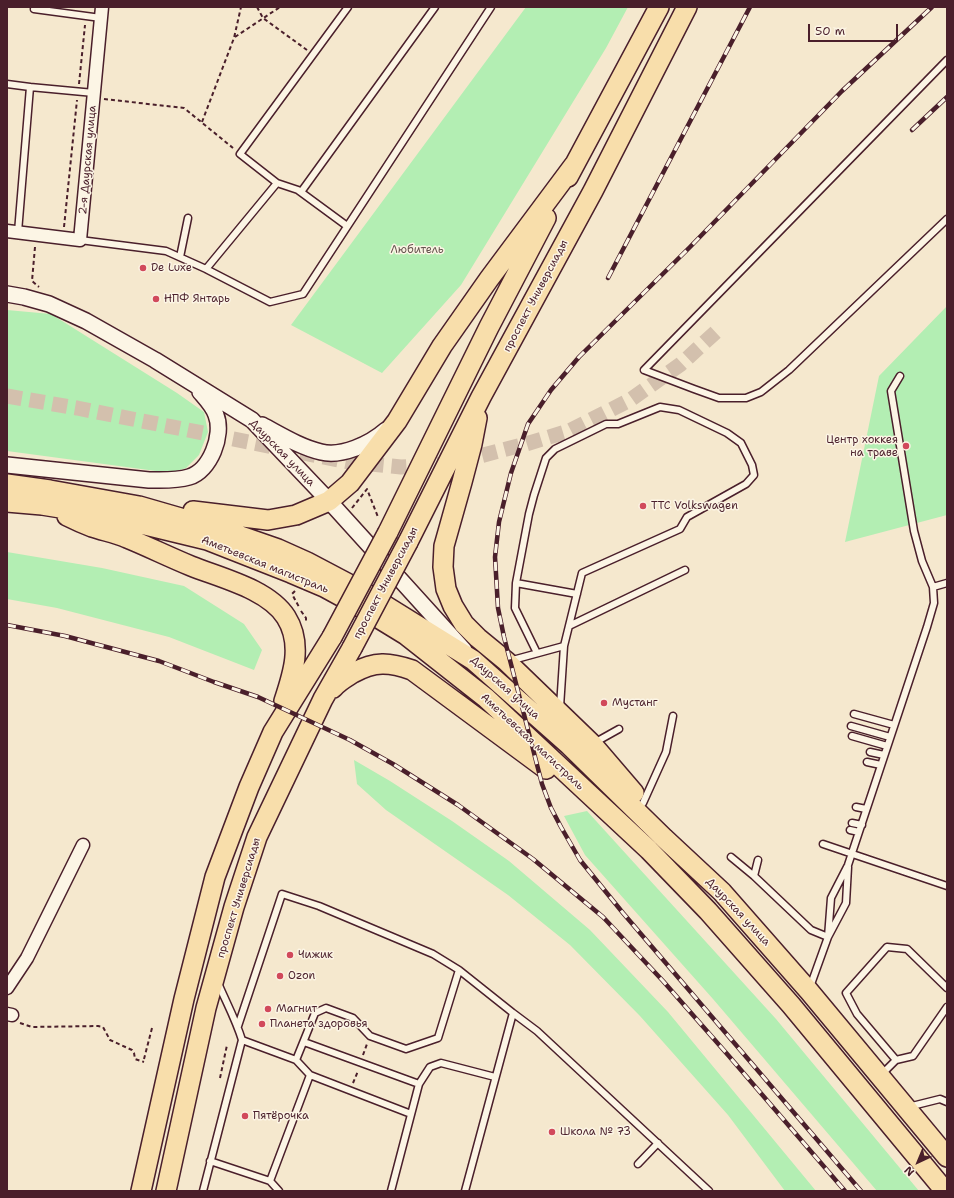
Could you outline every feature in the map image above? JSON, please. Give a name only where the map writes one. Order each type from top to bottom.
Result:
[{"type":"main road","name":"проспект Универсиады","points":[[141,1191],[184,999],[215,877],[249,787],[274,732],[332,637],[384,527],[574,165],[659,7]]},
{"type":"main road","name":"проспект Универсиады","points":[[166,1191],[206,1008],[234,907],[258,837],[323,698],[352,648],[408,542],[481,397],[593,191],[687,7]]},
{"type":"main road","points":[[140,506],[172,508],[268,520],[296,515],[328,501],[350,483],[397,421],[442,346],[489,279],[574,165]]},
{"type":"main road","points":[[481,397],[472,444],[444,546],[443,567],[446,589],[453,606],[464,624],[478,638],[506,661],[560,713],[580,745],[643,803],[664,838]]},
{"type":"main road","name":"Аметьевская магистраль","points":[[7,484],[140,506],[229,532],[278,549],[307,562],[362,591],[473,660]]},
{"type":"main road","name":"Аметьевская магистраль","points":[[7,502],[42,505],[104,515],[207,540],[324,587],[406,635],[486,698],[649,850]]},
{"type":"main road","points":[[42,505],[93,527],[126,537],[167,556],[255,590],[276,605],[286,617],[292,630],[296,652],[293,674],[274,732]]},
{"type":"main road","name":"Даурская улица","points":[[473,660],[580,745],[664,838],[722,892],[809,991],[947,1157]]},
{"type":"main road","points":[[323,698],[340,680],[364,667],[380,664],[396,665],[412,670],[536,761],[649,850]]},
{"type":"main road","name":"Даурская улица","points":[[649,850],[708,911],[791,1005],[945,1191]]},
{"type":"street","name":"2-я Даурская улица","points":[[80,240],[102,13]]},
{"type":"street","points":[[13,232],[80,240]]},
{"type":"street","name":"Даурская улица","points":[[7,294],[49,304],[86,320],[252,420],[473,660]]},
{"type":"street","points":[[7,465],[149,480],[167,481],[190,477],[203,469],[217,443],[219,432],[216,415],[208,402],[189,382]]},
{"type":"street","points":[[252,420],[307,448],[322,453],[342,452],[364,445],[383,433],[397,421]]},
{"type":"street","points":[[7,988],[27,958],[83,845]]},
{"type":"lane","points":[[34,7],[34,9],[86,16],[102,13]]},
{"type":"lane","points":[[347,226],[298,190],[277,183],[240,154],[348,7]]},
{"type":"lane","points":[[301,192],[435,7]]},
{"type":"lane","points":[[80,240],[166,251],[206,269],[270,302],[303,294],[491,7]]},
{"type":"lane","points":[[947,60],[644,370],[694,390],[719,398],[746,398],[761,392],[789,370],[947,219]]},
{"type":"lane","points":[[7,84],[78,91],[94,95]]},
{"type":"lane","points":[[13,232],[30,87]]},
{"type":"lane","points":[[206,269],[277,183]]},
{"type":"lane","points":[[180,257],[188,218]]},
{"type":"lane","points":[[828,936],[831,898],[848,865],[860,832],[866,809],[934,603],[933,587],[922,561],[914,531],[890,391],[900,376]]},
{"type":"lane","points":[[537,653],[515,608],[516,583],[534,495],[546,458],[555,448],[606,424],[618,424],[660,406],[679,410],[727,433],[741,443],[750,460],[754,475],[746,484],[687,517],[680,529],[582,573],[564,646],[560,713]]},
{"type":"lane","points":[[569,626],[685,570]]},
{"type":"lane","points":[[516,583],[577,594]]},
{"type":"lane","points":[[933,587],[947,583]]},
{"type":"lane","points":[[506,661],[564,646]]},
{"type":"lane","points":[[854,714],[894,725]]},
{"type":"lane","points":[[643,803],[666,752],[673,716]]},
{"type":"lane","points":[[852,726],[890,737]]},
{"type":"lane","points":[[580,745],[619,729]]},
{"type":"lane","points":[[852,736],[887,746]]},
{"type":"lane","points":[[870,752],[884,755]]},
{"type":"lane","points":[[867,762],[881,765]]},
{"type":"lane","points":[[856,807],[866,809]]},
{"type":"lane","points":[[852,823],[862,825]]},
{"type":"lane","points":[[850,830],[860,832]]},
{"type":"lane","points":[[823,844],[947,886]]},
{"type":"lane","points":[[731,857],[754,876],[811,930],[828,936]]},
{"type":"lane","points":[[754,876],[758,860]]},
{"type":"lane","points":[[809,991],[828,936],[846,903],[848,865]]},
{"type":"lane","points":[[238,1026],[282,894],[319,906],[433,954],[459,970],[537,1031],[709,1191]]},
{"type":"lane","points":[[896,1060],[857,1014],[846,993],[887,947],[907,949],[947,988]]},
{"type":"lane","points":[[296,1060],[315,1013],[326,1008],[353,1018],[370,1036],[406,1049],[438,1038],[459,970]]},
{"type":"lane","points":[[203,1191],[242,1040],[238,1026],[225,1001],[215,976]]},
{"type":"lane","points":[[880,1076],[896,1060],[913,1056],[947,1007]]},
{"type":"lane","points":[[465,1191],[513,1013]]},
{"type":"lane","points":[[242,1040],[296,1060],[310,1075],[411,1114]]},
{"type":"lane","points":[[304,1042],[419,1084]]},
{"type":"lane","points":[[391,1191],[419,1084],[430,1067],[441,1063],[495,1077]]},
{"type":"lane","points":[[270,1181],[310,1075]]},
{"type":"lane","points":[[906,1108],[940,1099],[947,1102]]},
{"type":"lane","points":[[638,1164],[658,1143]]},
{"type":"lane","points":[[210,1161],[270,1181],[279,1191]]},
{"type":"path","points":[[202,122],[234,38],[241,7]]},
{"type":"path","points":[[257,7],[263,18],[313,54]]},
{"type":"path","points":[[234,38],[280,7]]},
{"type":"path","points":[[57,227],[64,227],[86,16]]},
{"type":"path","points":[[94,95],[184,108],[240,154]]},
{"type":"path","points":[[32,282],[35,247]]},
{"type":"path","points":[[349,511],[367,489],[384,527]]},
{"type":"path","points":[[10,1015],[14,1021],[32,1027],[103,1027],[110,1040],[132,1050],[135,1058],[144,1060],[152,1028]]},
{"type":"path","points":[[220,1078],[227,1045]]},
{"type":"green space","name":"Любитель","points":[[526,7],[628,7],[606,48],[461,285],[382,373],[291,325]]},
{"type":"green space","name":"Центр хоккея на траве","points":[[947,306],[947,515],[845,542],[879,376]]},
{"type":"green space","points":[[7,310],[51,314],[177,393],[204,412],[208,432],[199,455],[186,468],[171,473],[7,451]]},
{"type":"green space","points":[[7,552],[102,568],[184,586],[244,624],[262,650],[254,670],[169,637],[57,608],[7,599]]},
{"type":"green space","points":[[354,760],[452,821],[509,861],[590,930],[668,1012],[816,1191],[785,1191],[728,1115],[640,1016],[570,945],[508,895],[386,810],[357,784]]},
{"type":"green space","points":[[587,811],[776,1019],[919,1191],[877,1191],[713,999],[585,855],[564,816]]},
{"type":"tunnel","points":[[7,396],[77,408],[349,462],[401,467],[449,464],[569,431],[630,400],[681,364],[718,330]]},
{"type":"railway","points":[[608,278],[750,7]]},
{"type":"railway","points":[[861,1191],[623,913],[580,860],[551,808],[542,784],[504,637],[498,608],[495,557],[499,522],[511,473],[528,424],[551,390],[579,357],[690,247],[842,91],[932,7]]},
{"type":"railway","points":[[912,130],[947,97]]},
{"type":"railway","points":[[7,625],[65,636],[159,661],[258,697],[350,740],[393,764],[458,805],[533,859],[603,917],[663,981],[845,1191]]},
{"type":"place","name":"De Luxe","points":[[143,268]]},
{"type":"place","name":"НПФ Янтарь","points":[[156,299]]},
{"type":"place","name":"Центр хоккея на траве","points":[[906,446]]},
{"type":"place","name":"ТТС Volkswagen","points":[[643,506]]},
{"type":"place","name":"Мустанг","points":[[604,703]]},
{"type":"place","name":"Чижик","points":[[290,955]]},
{"type":"place","name":"Ozon","points":[[280,976]]},
{"type":"place","name":"Магнит","points":[[268,1009]]},
{"type":"place","name":"Планета здоровья","points":[[262,1024]]},
{"type":"place","name":"Пятёрочка","points":[[245,1116]]},
{"type":"place","name":"Школа № 73","points":[[552,1132]]}]
